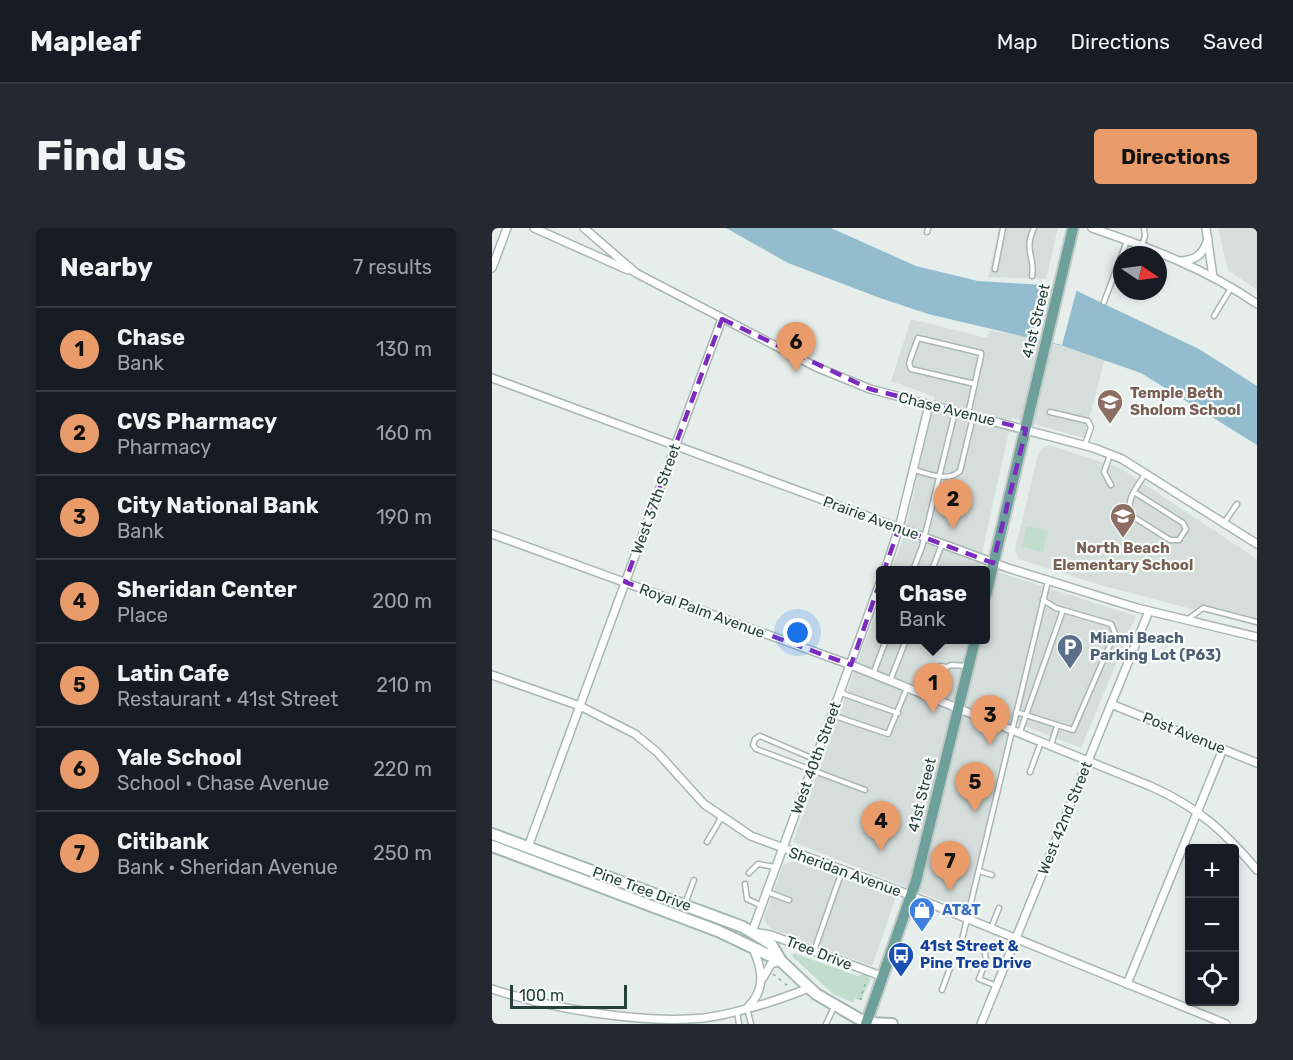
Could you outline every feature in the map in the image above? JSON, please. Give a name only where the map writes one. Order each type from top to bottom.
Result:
[{"type":"main road","name":"41st Street","points":[[990,577],[1073,228]]},
{"type":"main road","name":"41st Street","points":[[867,1024],[911,896],[974,644]]},
{"type":"main road","name":"Pine Tree Drive","points":[[492,834],[752,932],[771,944],[782,961],[809,988],[834,1007],[867,1024],[892,1024]]},
{"type":"main road","name":"Pine Tree Drive","points":[[492,846],[732,936],[782,961]]},
{"type":"main road","points":[[732,936],[745,937],[752,932]]},
{"type":"street","points":[[492,268],[507,228]]},
{"type":"street","name":"Chase Avenue","points":[[534,228],[636,273],[816,367],[870,389],[1026,429],[1111,454],[1257,544]]},
{"type":"street","name":"Chase Avenue","points":[[584,228],[636,273]]},
{"type":"street","points":[[1092,228],[1142,246]]},
{"type":"street","points":[[1206,228],[1213,277]]},
{"type":"street","points":[[1180,262],[1192,261],[1199,256],[1208,239]]},
{"type":"street","points":[[1167,257],[1213,277],[1257,304]]},
{"type":"street","name":"West 37th Street","points":[[528,847],[722,319]]},
{"type":"street","name":"Prairie Avenue","points":[[492,378],[993,563],[1149,611],[1257,637]]},
{"type":"street","points":[[886,566],[899,528],[929,405]]},
{"type":"street","name":"Royal Palm Avenue","points":[[492,534],[851,665],[1164,792],[1198,811],[1222,830],[1257,870]]},
{"type":"street","name":"West 40th Street","points":[[752,932],[876,595]]},
{"type":"street","name":"West 42nd Street","points":[[981,1024],[1149,611]]},
{"type":"street","name":"Sheridan Avenue","points":[[492,675],[580,706],[635,734],[657,752],[704,804],[721,818],[751,836],[911,896],[1226,1024]]},
{"type":"street","name":"Post Avenue","points":[[1112,704],[1257,763]]},
{"type":"street","points":[[1127,984],[1223,749]]},
{"type":"street","name":"Tree Drive","points":[[752,932],[771,935],[884,977]]},
{"type":"street","points":[[752,947],[762,979]]},
{"type":"street","points":[[747,1008],[760,992],[762,979],[771,964],[782,961]]},
{"type":"street","points":[[492,989],[534,1002],[576,1010],[685,1019],[737,1011],[809,988]]},
{"type":"lane","points":[[995,269],[1003,228]]},
{"type":"lane","points":[[1032,276],[1034,267],[1028,253],[1034,228]]},
{"type":"lane","points":[[1142,246],[1145,236],[1144,228]]},
{"type":"lane","points":[[1104,302],[1127,240]]},
{"type":"lane","points":[[1214,316],[1232,288]]},
{"type":"lane","points":[[914,470],[953,477],[960,471],[981,353],[918,338],[909,363],[911,369],[975,384]]},
{"type":"lane","points":[[914,566],[955,411]]},
{"type":"lane","points":[[1050,412],[1088,421],[1090,427],[1085,445]]},
{"type":"lane","points":[[1111,454],[1104,472],[1111,484]]},
{"type":"lane","points":[[1134,492],[1184,523],[1186,529],[1179,540],[1170,540],[1132,516],[1128,505],[1134,492],[1145,474]]},
{"type":"lane","points":[[1224,523],[1237,504]]},
{"type":"lane","points":[[934,566],[942,544]]},
{"type":"lane","points":[[961,944],[1048,581]]},
{"type":"lane","points":[[1016,712],[1028,714],[1070,730],[1077,726],[1115,633],[1111,624],[1064,610],[1043,600]]},
{"type":"lane","points":[[1188,620],[1203,608],[1257,622]]},
{"type":"lane","points":[[1020,734],[1028,714],[1027,708],[1064,610]]},
{"type":"lane","points":[[873,674],[884,644]]},
{"type":"lane","points":[[890,681],[904,644]]},
{"type":"lane","points":[[944,669],[951,665],[968,666]]},
{"type":"lane","points":[[921,694],[928,678],[934,675]]},
{"type":"lane","points":[[832,715],[888,734],[907,688]]},
{"type":"lane","points":[[840,693],[898,713]]},
{"type":"lane","points":[[1050,746],[1057,726]]},
{"type":"lane","points":[[816,759],[760,736],[755,739],[753,745],[756,749],[865,790]]},
{"type":"lane","points":[[1030,772],[1041,742]]},
{"type":"lane","points":[[707,842],[721,818]]},
{"type":"lane","points":[[749,873],[758,864],[776,867]]},
{"type":"lane","points":[[814,951],[842,871]]},
{"type":"lane","points":[[979,871],[992,875]]},
{"type":"lane","points":[[685,905],[694,880]]},
{"type":"lane","points":[[745,884],[747,899],[762,906]]},
{"type":"lane","points":[[767,892],[789,900]]},
{"type":"lane","points":[[991,928],[999,908]]},
{"type":"lane","points":[[985,953],[986,961],[979,979],[996,986]]},
{"type":"lane","points":[[942,990],[950,968]]},
{"type":"lane","points":[[826,1024],[834,1007]]},
{"type":"lane","points":[[747,1008],[751,1024]]},
{"type":"lane","points":[[737,1011],[739,1024]]},
{"type":"path","points":[[770,971],[789,987]]},
{"type":"path","points":[[860,1000],[868,975]]},
{"type":"highlighted area","points":[[722,319],[870,389],[1026,429],[993,563],[899,528],[851,665],[625,582]]},
{"type":"shaded area","points":[[999,228],[1058,228],[1046,279],[988,277]]},
{"type":"shaded area","points":[[1218,228],[1257,228],[1257,290],[1228,270]]},
{"type":"shaded area","points":[[911,319],[987,338],[990,331],[1030,337],[1105,359],[1084,438],[1012,418],[979,566],[893,566],[904,537],[935,397],[891,381]]},
{"type":"shaded area","name":"North Beach Elementary School","points":[[1049,445],[1120,468],[1257,559],[1257,626],[1100,585],[1019,559],[1015,550],[1038,455],[1042,448]]},
{"type":"shaded area","points":[[990,570],[1136,616],[1081,748],[1017,723],[970,912],[793,842],[876,611],[876,644],[990,644]]},
{"type":"shaded area","points":[[792,861],[896,897],[872,966],[770,928],[765,923],[764,918],[783,865]]},
{"type":"green space","points":[[1027,526],[1048,531],[1043,552],[1022,547]]},
{"type":"green space","points":[[794,953],[858,976],[863,974],[871,979],[861,1000],[855,999],[853,1003],[833,994],[792,956]]},
{"type":"water","points":[[726,228],[831,228],[916,266],[978,281],[1044,285],[1077,291],[1199,349],[1257,386],[1257,445],[1141,373],[1063,346],[928,314],[880,298],[788,263]]},
{"type":"pier","points":[[1043,282],[1077,289],[1062,345],[1031,338]]},
{"type":"place","name":"Yale School","points":[[796,372]]},
{"type":"place","name":"Temple Beth Sholom School","points":[[1110,425]]},
{"type":"place","name":"CVS Pharmacy","points":[[953,529]]},
{"type":"place","name":"North Beach Elementary School","points":[[1123,539]]},
{"type":"place","name":"Miami Beach Parking Lot (P63)","points":[[1070,670]]},
{"type":"place","name":"Chase","points":[[933,713]]},
{"type":"place","name":"City National Bank","points":[[990,745]]},
{"type":"place","name":"Latin Cafe","points":[[975,812]]},
{"type":"place","name":"Sheridan Center","points":[[881,851]]},
{"type":"place","name":"Citibank","points":[[950,891]]},
{"type":"place","name":"AT&T","points":[[922,933]]},
{"type":"place","name":"41st Street & Pine Tree Drive","points":[[901,978]]}]
